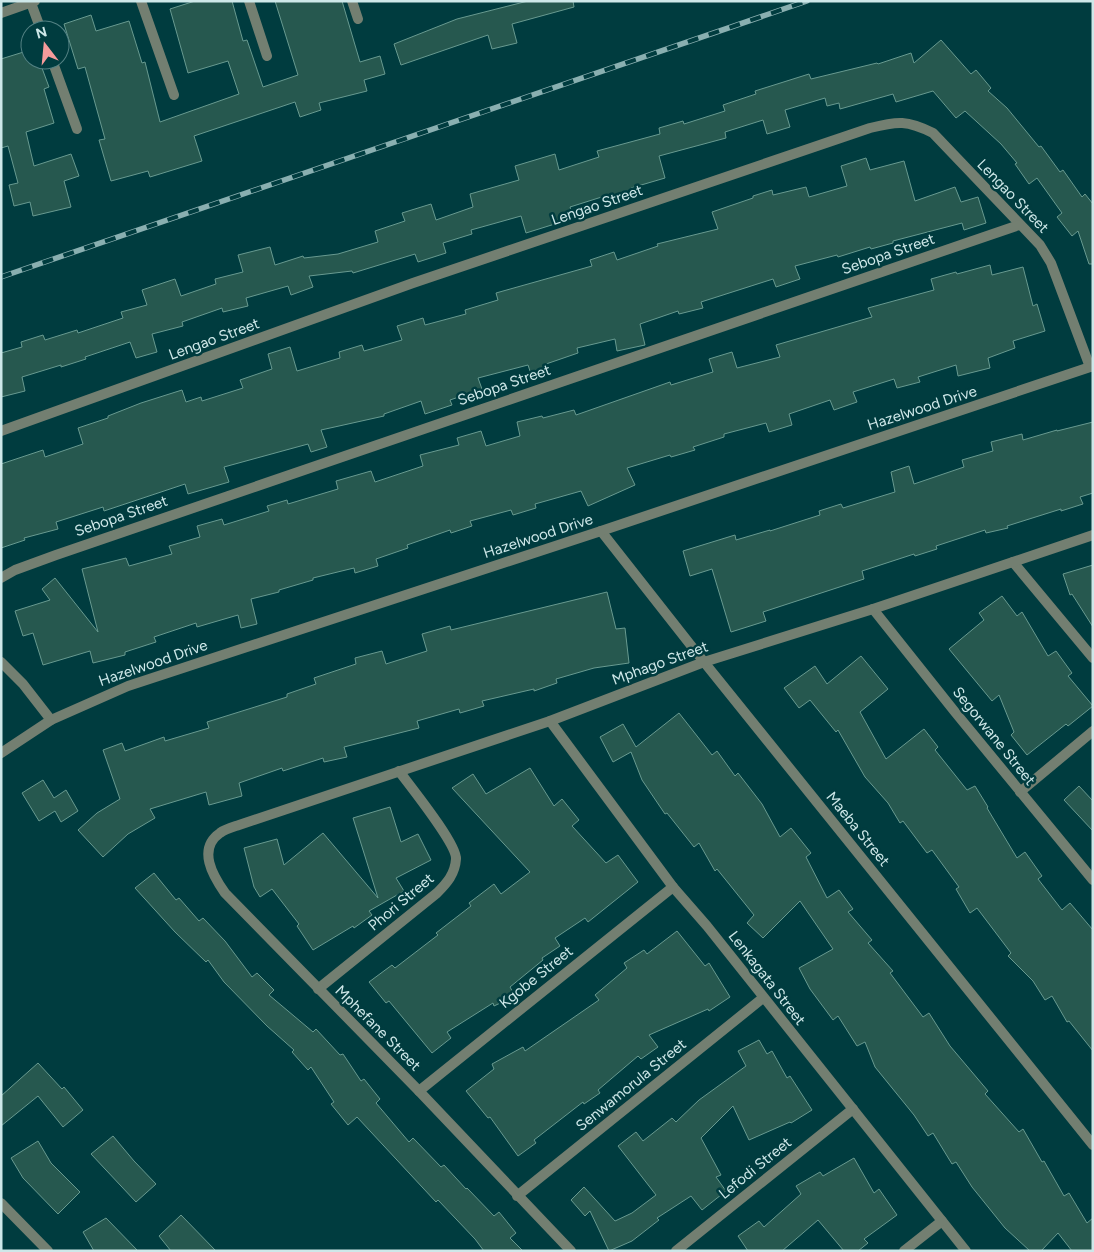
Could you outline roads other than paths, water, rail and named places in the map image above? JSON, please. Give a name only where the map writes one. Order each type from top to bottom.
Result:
[{"type":"street","points":[[141,1],[174,95]]},
{"type":"street","points":[[249,1],[267,56]]},
{"type":"street","points":[[352,1],[358,19]]},
{"type":"street","points":[[1,13],[33,2],[38,20]]},
{"type":"street","points":[[56,70],[77,129]]},
{"type":"street","name":"Lengao Street","points":[[1,431],[423,280],[886,124],[902,122],[916,124],[932,133],[1040,245],[1051,263],[1091,367]]},
{"type":"street","name":"Sebopa Street","points":[[1,578],[15,570],[56,554],[1019,225]]},
{"type":"street","name":"Hazelwood Drive","points":[[1,752],[51,720],[128,686],[601,531],[1091,367]]},
{"type":"street","name":"Maeba Street","points":[[601,531],[704,662],[1093,1145]]},
{"type":"street","name":"Mphago Street","points":[[239,825],[550,721],[704,662],[873,609],[1093,535]]},
{"type":"street","points":[[1013,562],[1093,658]]},
{"type":"street","name":"Segorwane Street","points":[[873,609],[1093,880]]},
{"type":"street","points":[[1,662],[23,684],[51,720]]},
{"type":"street","name":"Lenkagata Street","points":[[550,721],[673,888],[707,926],[966,1251]]},
{"type":"street","points":[[1020,792],[1093,731]]},
{"type":"street","name":"Phori Street","points":[[318,989],[437,893],[449,881],[454,870],[455,851],[448,837],[399,771]]},
{"type":"street","name":"Mphefane Street","points":[[239,825],[220,832],[212,841],[208,850],[208,862],[214,878],[225,893],[419,1091],[571,1251]]},
{"type":"street","name":"Kgobe Street","points":[[419,1091],[673,888]]},
{"type":"street","name":"Senwamorula Street","points":[[517,1196],[763,998]]},
{"type":"street","name":"Lefodi Street","points":[[676,1251],[852,1109]]},
{"type":"street","points":[[1,1203],[48,1251]]},
{"type":"street","points":[[904,1251],[942,1221]]},
{"type":"railway","points":[[1,277],[807,1]]}]
